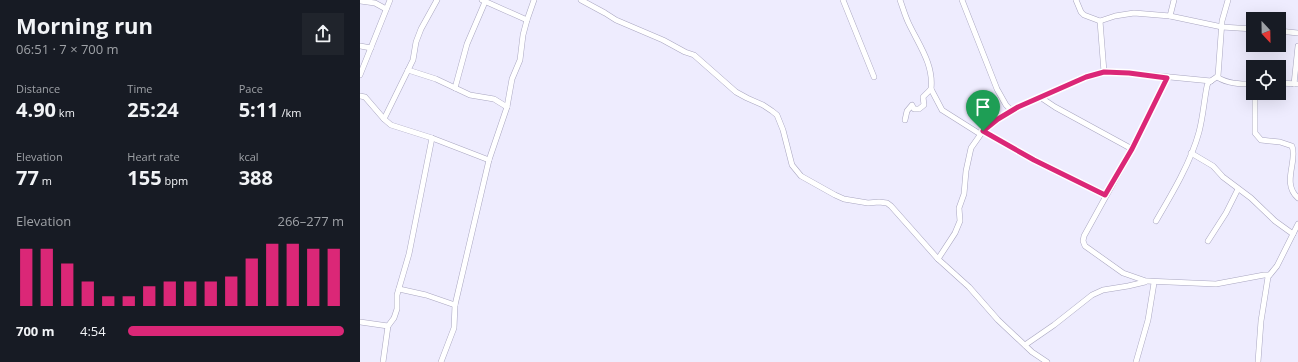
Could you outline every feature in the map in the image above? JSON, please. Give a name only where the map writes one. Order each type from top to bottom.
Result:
[{"type":"street","points":[[360,75],[390,0]]},
{"type":"street","points":[[384,119],[413,60],[416,42],[421,29],[437,0]]},
{"type":"street","points":[[441,362],[454,328],[455,305],[489,160],[507,108],[512,80],[520,60],[523,35],[534,0]]},
{"type":"street","points":[[581,0],[605,12],[616,20],[694,55],[736,92],[767,107],[780,121],[792,165],[797,173],[826,191],[844,199],[868,203],[887,203],[938,259],[969,287],[998,320],[1032,352],[1047,362]]},
{"type":"street","points":[[843,0],[874,77]]},
{"type":"street","points":[[900,0],[908,22],[928,64],[932,75],[931,89],[942,110],[1034,160],[1105,195]]},
{"type":"street","points":[[962,0],[997,89],[1006,105],[1012,111]]},
{"type":"street","points":[[1076,0],[1084,15],[1100,21],[1115,16],[1134,13],[1170,16],[1222,27],[1246,29]]},
{"type":"street","points":[[1170,16],[1174,0]]},
{"type":"street","points":[[1156,221],[1169,200],[1200,130],[1207,86],[1217,77],[1219,71],[1222,27],[1228,0]]},
{"type":"street","points":[[360,1],[375,3],[386,9]]},
{"type":"street","points":[[455,88],[467,44],[484,1],[527,20]]},
{"type":"street","points":[[1100,21],[1104,72]]},
{"type":"street","points":[[1286,32],[1298,33]]},
{"type":"street","points":[[360,46],[371,48]]},
{"type":"street","points":[[1286,83],[1296,84],[1298,46]]},
{"type":"street","points":[[408,70],[422,73],[470,95],[494,99],[507,108]]},
{"type":"street","points":[[938,259],[955,233],[960,221],[959,208],[964,194],[966,171],[971,148],[982,132],[1012,111],[1086,77],[1104,72],[1211,81]]},
{"type":"street","points":[[1217,77],[1234,84],[1246,84]]},
{"type":"street","points":[[1167,78],[1132,149],[1105,195],[1084,236],[1083,244],[1104,261],[1123,273],[1146,281],[1216,284],[1269,275]]},
{"type":"street","points":[[905,120],[907,111],[912,105],[914,109],[919,109],[924,105],[923,97],[931,89]]},
{"type":"street","points":[[360,96],[365,97],[391,125],[432,138],[489,160]]},
{"type":"street","points":[[1040,97],[1132,149]]},
{"type":"street","points":[[1255,100],[1255,133],[1261,140],[1280,142],[1292,146],[1294,153],[1290,179],[1293,193],[1298,198]]},
{"type":"street","points":[[384,362],[388,326],[394,318],[397,309],[397,298],[409,254],[432,138]]},
{"type":"street","points":[[1191,153],[1213,166],[1223,177],[1251,198],[1271,218],[1293,234]]},
{"type":"street","points":[[1208,241],[1226,213],[1238,189]]},
{"type":"street","points":[[1258,362],[1261,321],[1269,275],[1277,266],[1298,224]]},
{"type":"street","points":[[1025,345],[1054,325],[1092,294],[1103,290],[1128,286],[1146,281]]},
{"type":"street","points":[[1136,362],[1148,320],[1154,282]]},
{"type":"street","points":[[399,289],[455,305]]},
{"type":"street","points":[[360,322],[388,326]]},
{"type":"route","points":[[1104,72],[1129,73],[1167,78],[1132,149],[1105,195],[1034,160],[983,131],[998,119],[1018,107],[1096,74],[1104,72]]}]
